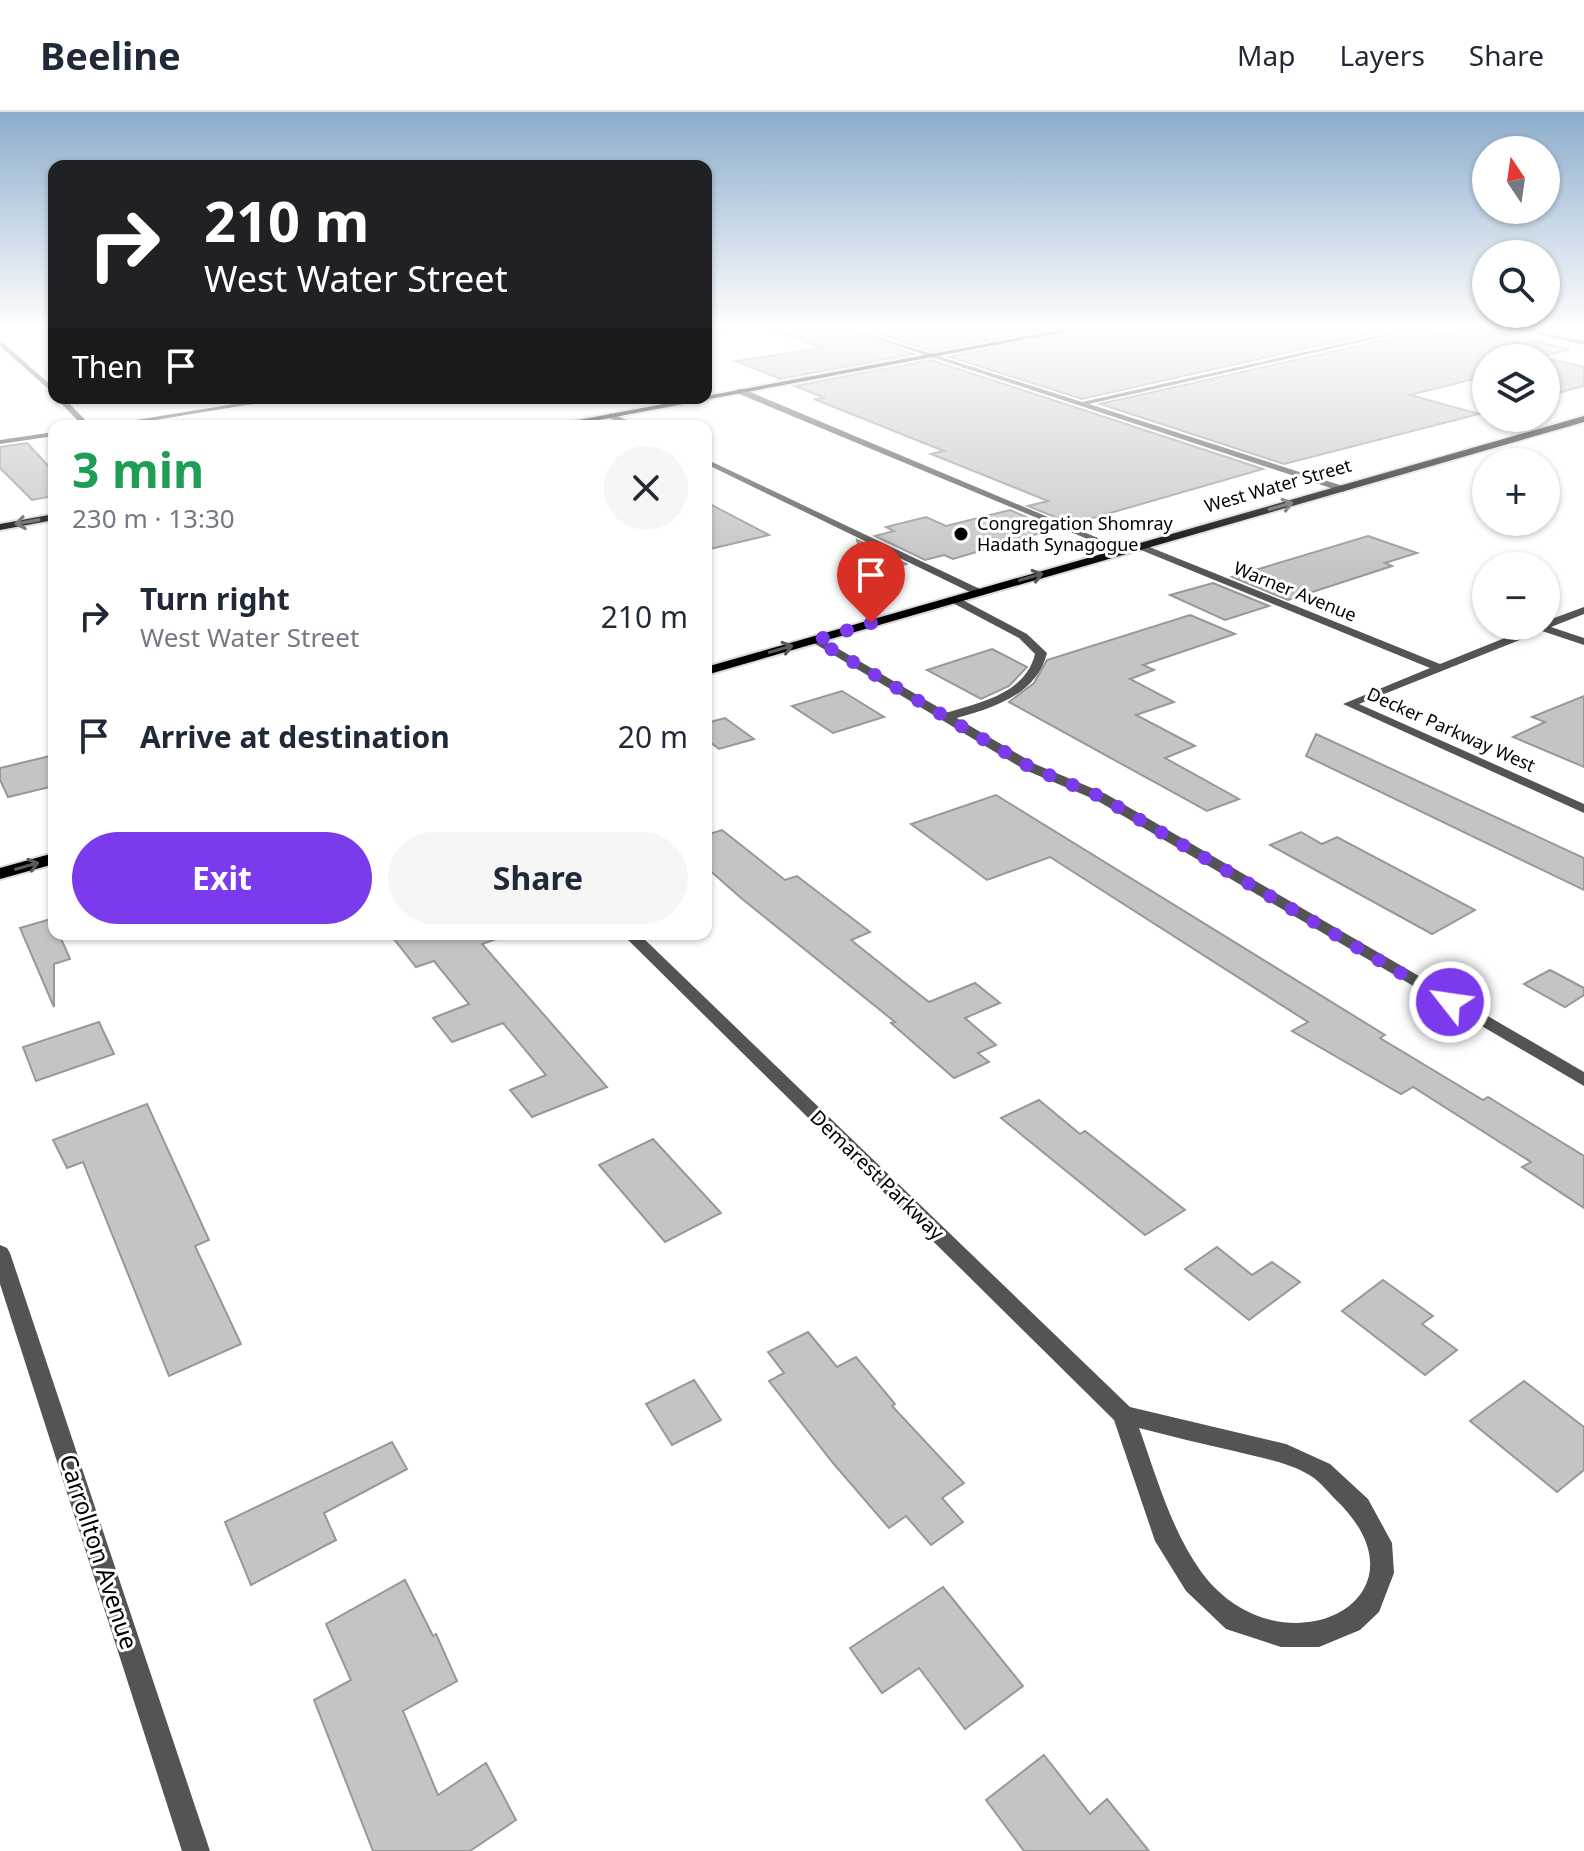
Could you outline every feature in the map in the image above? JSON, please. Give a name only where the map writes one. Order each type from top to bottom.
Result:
[{"type":"main road","points":[[583,420],[642,409]]},
{"type":"main road","name":"West Water Street","points":[[712,669],[1584,419]]},
{"type":"main road","points":[[0,527],[48,518]]},
{"type":"main road","points":[[0,874],[48,860]]},
{"type":"street","points":[[142,420],[213,409]]},
{"type":"street","points":[[784,409],[1124,551]]},
{"type":"street","points":[[1098,409],[1343,489]]},
{"type":"street","points":[[610,415],[620,420]]},
{"type":"street","points":[[0,442],[48,435]]},
{"type":"street","points":[[712,464],[978,592]]},
{"type":"street","name":"Warner Avenue","points":[[1139,546],[1440,668]]},
{"type":"street","points":[[946,717],[1028,682],[1037,670],[1041,653],[1023,636],[953,599]]},
{"type":"street","points":[[1560,620],[1584,610]]},
{"type":"street","points":[[1560,632],[1584,642]]},
{"type":"street","points":[[816,640],[1030,767],[1101,797],[1584,1080]]},
{"type":"street","points":[[1440,668],[1509,640]]},
{"type":"street","name":"Decker Parkway West","points":[[1440,668],[1349,704],[1584,809]]},
{"type":"street","name":"Demarest Parkway","points":[[636,940],[1123,1415],[1164,1533],[1195,1583],[1235,1620],[1281,1635],[1319,1635],[1351,1621],[1370,1604],[1382,1573],[1380,1543],[1360,1507],[1322,1471],[1286,1454],[1123,1415]]},
{"type":"street","name":"Carrollton Avenue","points":[[0,1253],[196,1851]]},
{"type":"building","points":[[839,409],[1081,409],[1263,469],[1072,524],[1028,506],[1048,501],[931,454],[944,451]]},
{"type":"building","points":[[1116,409],[1461,409],[1472,412],[1472,416],[1284,464]]},
{"type":"building","points":[[27,443],[48,466],[48,497],[32,500],[0,468],[0,447]]},
{"type":"building","points":[[712,505],[769,535],[712,549]]},
{"type":"building","name":"Congregation Shomray Hadath Synagogue","points":[[1010,510],[1054,529],[953,559],[944,555],[925,560],[875,536],[894,531],[886,527],[926,517],[946,526]]},
{"type":"building","points":[[1368,536],[1417,553],[1385,563],[1392,566],[1288,600],[1232,577]]},
{"type":"building","points":[[857,540],[906,564],[865,575]]},
{"type":"building","points":[[1213,583],[1269,606],[1225,620],[1170,595]]},
{"type":"building","points":[[1190,615],[1235,634],[1143,665],[1154,670],[1130,679],[1174,702],[1136,715],[1195,746],[1165,758],[1239,799],[1207,811],[1009,702],[1034,683],[1047,660]]},
{"type":"building","points":[[992,649],[1027,667],[1009,686],[981,699],[927,670]]},
{"type":"building","points":[[842,691],[884,717],[833,733],[792,706]]},
{"type":"building","points":[[1584,696],[1584,767],[1513,737],[1545,722],[1532,717]]},
{"type":"building","points":[[725,718],[754,739],[719,749],[712,744],[712,721]]},
{"type":"building","points":[[1316,734],[1584,858],[1584,890],[1306,756]]},
{"type":"building","points":[[48,756],[48,787],[8,797],[0,780],[0,768]]},
{"type":"building","points":[[996,795],[1385,1035],[1380,1038],[1483,1100],[1488,1097],[1584,1156],[1584,1208],[1522,1167],[1531,1162],[1413,1087],[1401,1094],[1292,1031],[1308,1022],[1050,857],[987,880],[911,824]]},
{"type":"building","points":[[722,830],[785,880],[797,876],[870,932],[851,940],[929,1002],[975,983],[1000,1003],[965,1018],[996,1045],[978,1053],[989,1062],[954,1078],[891,1023],[895,1022],[712,872],[712,833]]},
{"type":"building","points":[[1301,832],[1322,844],[1337,837],[1475,910],[1432,934],[1270,845]]},
{"type":"building","points":[[48,920],[48,940],[62,940],[70,959],[54,964],[54,1007],[20,928]]},
{"type":"building","points":[[395,940],[493,940],[482,944],[607,1087],[532,1117],[510,1090],[546,1075],[503,1023],[452,1042],[433,1018],[469,1004],[434,961],[416,967]]},
{"type":"building","points":[[1550,970],[1584,988],[1584,995],[1565,1007],[1524,984]]},
{"type":"building","points":[[99,1022],[114,1054],[36,1081],[23,1047]]},
{"type":"building","points":[[1039,1100],[1080,1134],[1085,1131],[1185,1210],[1145,1235],[1001,1118]]},
{"type":"building","points":[[147,1104],[209,1240],[195,1246],[241,1344],[169,1376],[83,1162],[67,1168],[53,1140]]},
{"type":"building","points":[[653,1139],[721,1213],[665,1242],[599,1165]]},
{"type":"building","points":[[1217,1247],[1252,1275],[1272,1262],[1300,1282],[1249,1320],[1185,1269]]},
{"type":"building","points":[[1383,1280],[1433,1316],[1422,1324],[1457,1350],[1425,1375],[1342,1311]]},
{"type":"building","points":[[808,1332],[837,1367],[856,1357],[895,1404],[892,1406],[964,1483],[942,1498],[963,1522],[931,1545],[906,1516],[889,1528],[769,1381],[784,1373],[768,1352]]},
{"type":"building","points":[[694,1380],[721,1420],[672,1445],[646,1404]]},
{"type":"building","points":[[1524,1381],[1584,1427],[1584,1470],[1557,1492],[1470,1421]]},
{"type":"building","points":[[392,1442],[407,1469],[324,1513],[336,1540],[251,1585],[225,1522]]},
{"type":"building","points":[[405,1580],[433,1636],[436,1634],[457,1681],[403,1711],[438,1795],[486,1763],[516,1820],[470,1851],[373,1851],[314,1700],[351,1680],[326,1624]]},
{"type":"building","points":[[943,1587],[1023,1686],[965,1729],[919,1668],[882,1693],[850,1648]]},
{"type":"building","points":[[1044,1755],[1090,1814],[1107,1799],[1149,1851],[1024,1851],[986,1800]]},
{"type":"place","name":"Congregation Shomray Hadath Synagogue","points":[[961,534]]},
{"type":"route","points":[[871,623],[816,640],[1030,767],[1101,797],[1450,1002]]}]
